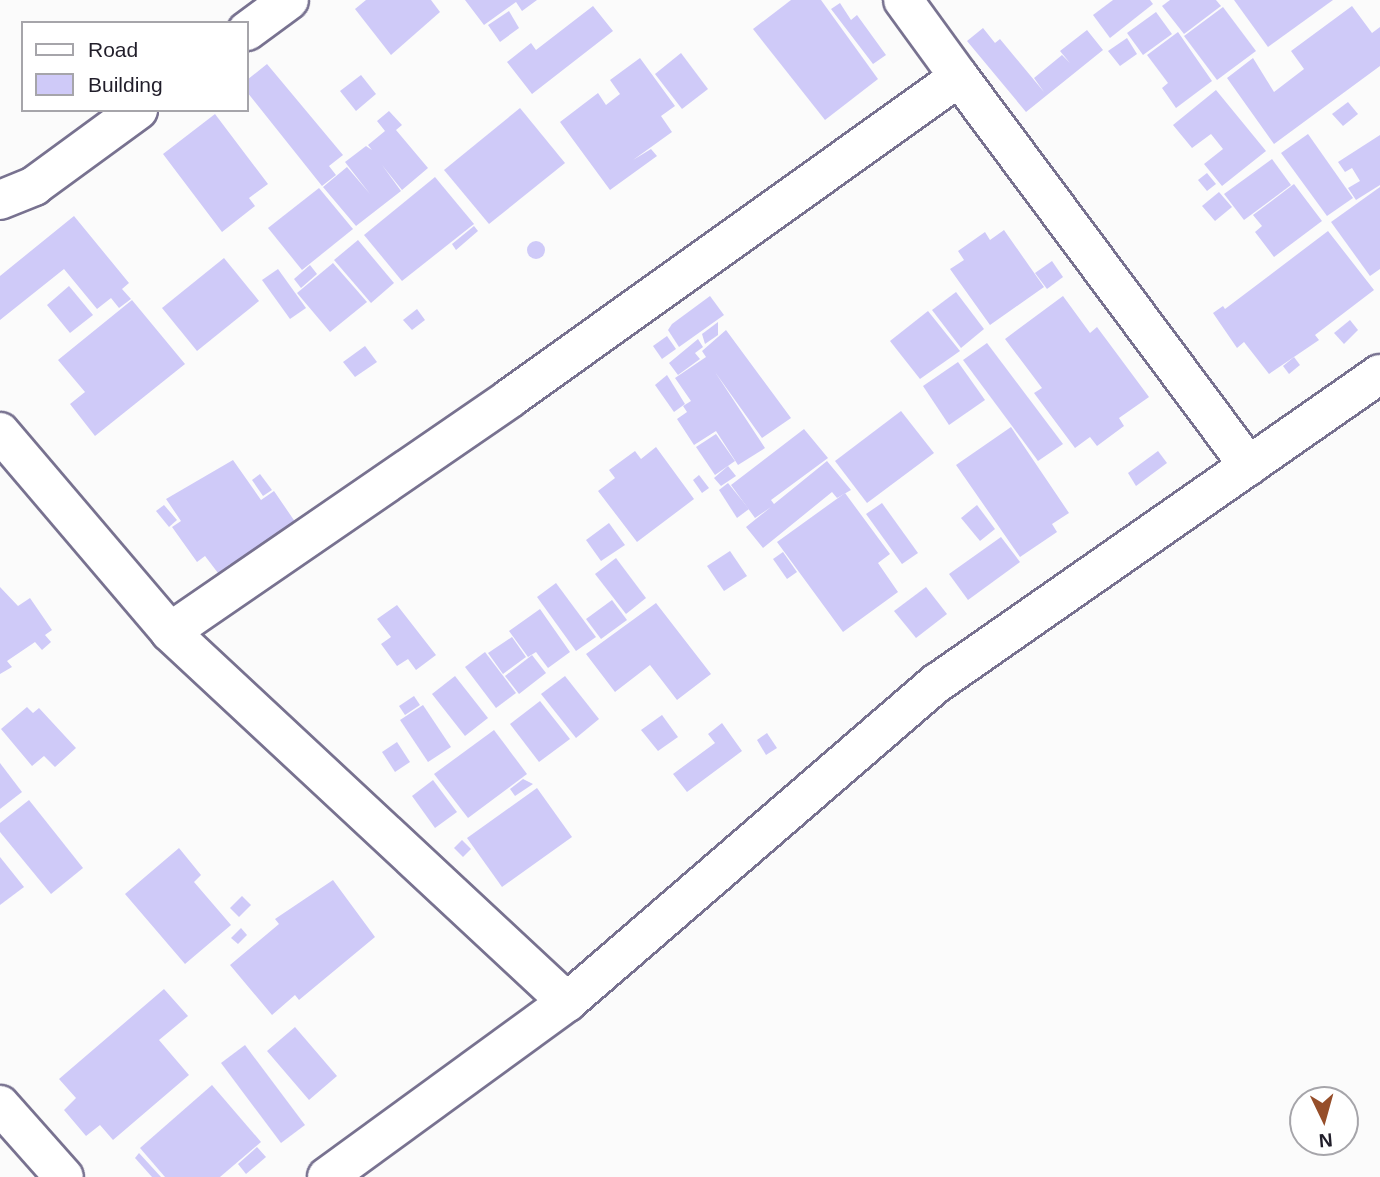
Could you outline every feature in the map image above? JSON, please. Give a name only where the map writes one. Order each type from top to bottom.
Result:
[{"type":"street","points":[[248,30],[289,0]]},
{"type":"street","points":[[903,0],[1249,466]]},
{"type":"street","points":[[170,632],[510,398],[959,77]]},
{"type":"street","points":[[0,200],[34,186],[135,112]]},
{"type":"street","points":[[327,1177],[567,1002],[937,683],[1380,373]]},
{"type":"street","points":[[0,432],[170,632],[567,1002]]},
{"type":"street","points":[[0,1105],[64,1177]]},
{"type":"building","points":[[366,0],[431,0],[440,12],[391,55],[355,9]]},
{"type":"building","points":[[465,0],[537,0],[522,11],[516,2],[484,25]]},
{"type":"building","points":[[791,0],[821,0],[878,79],[825,120],[753,29]]},
{"type":"building","points":[[1113,0],[1150,0],[1153,4],[1110,38],[1093,15]]},
{"type":"building","points":[[1170,0],[1216,0],[1221,6],[1184,34],[1162,6]]},
{"type":"building","points":[[1234,0],[1333,0],[1268,47]]},
{"type":"building","points":[[840,3],[851,20],[857,15],[886,55],[873,64],[831,9]]},
{"type":"building","points":[[593,6],[613,31],[532,94],[507,62],[531,43],[536,50]]},
{"type":"building","points":[[1352,6],[1372,33],[1380,27],[1380,66],[1274,144],[1227,78],[1253,58],[1274,92],[1304,69],[1291,51]]},
{"type":"building","points":[[1223,7],[1256,51],[1217,80],[1184,36]]},
{"type":"building","points":[[509,11],[519,28],[500,42],[488,25]]},
{"type":"building","points":[[1156,12],[1172,34],[1143,55],[1127,33]]},
{"type":"building","points":[[983,28],[995,43],[1000,39],[1044,92],[1034,78],[1062,55],[1070,63],[1060,51],[1087,30],[1103,50],[1026,112],[967,41]]},
{"type":"building","points":[[1178,32],[1212,81],[1176,108],[1162,88],[1168,83],[1147,55]]},
{"type":"building","points":[[1127,38],[1137,54],[1120,66],[1108,51]]},
{"type":"building","points":[[681,53],[708,89],[682,109],[655,74]]},
{"type":"building","points":[[640,58],[675,106],[661,116],[672,132],[633,160],[651,149],[657,156],[610,190],[560,122],[598,93],[606,105],[620,94],[610,80]]},
{"type":"building","points":[[267,64],[343,155],[329,166],[336,175],[322,186],[248,93],[248,79]]},
{"type":"building","points":[[361,75],[376,94],[356,111],[340,91]]},
{"type":"building","points":[[1216,90],[1266,151],[1222,186],[1204,164],[1223,149],[1211,134],[1192,148],[1173,125]]},
{"type":"building","points":[[1348,102],[1358,114],[1343,126],[1332,114]]},
{"type":"building","points":[[520,108],[565,163],[489,224],[444,170]]},
{"type":"building","points":[[389,111],[402,125],[396,130],[428,168],[402,190],[382,165],[401,191],[356,226],[323,187],[347,167],[370,194],[345,162],[366,146],[372,150],[368,145],[385,131],[377,121]]},
{"type":"building","points":[[215,114],[268,184],[249,198],[255,206],[222,232],[163,154]]},
{"type":"building","points":[[1308,134],[1353,198],[1327,216],[1281,153]]},
{"type":"building","points":[[1380,135],[1380,185],[1356,200],[1348,188],[1360,181],[1352,168],[1345,172],[1338,162]]},
{"type":"building","points":[[1272,159],[1291,185],[1244,220],[1224,194]]},
{"type":"building","points":[[1207,173],[1216,184],[1207,191],[1198,180]]},
{"type":"building","points":[[435,177],[474,224],[402,281],[364,235]]},
{"type":"building","points":[[1294,184],[1322,221],[1274,257],[1255,232],[1262,226],[1253,215]]},
{"type":"building","points":[[1380,187],[1380,269],[1370,276],[1331,222]]},
{"type":"building","points":[[319,188],[353,229],[302,270],[268,228]]},
{"type":"building","points":[[1219,192],[1232,207],[1215,221],[1202,206]]},
{"type":"building","points":[[74,216],[129,283],[122,289],[131,299],[119,308],[111,298],[97,309],[64,269],[0,320],[0,276]]},
{"type":"building","points":[[474,226],[478,231],[456,250],[452,244]]},
{"type":"building","points":[[1004,230],[1044,287],[990,325],[950,269],[964,260],[958,251],[985,232],[990,240]]},
{"type":"building","points":[[1328,231],[1374,290],[1315,335],[1319,340],[1269,374],[1244,342],[1237,348],[1213,313],[1223,306],[1225,309]]},
{"type":"building","points":[[358,240],[394,283],[371,303],[334,260]]},
{"type":"building","points":[[536,241],[542,244],[545,250],[542,256],[536,259],[530,256],[527,250],[530,244]]},
{"type":"building","points":[[224,258],[259,301],[197,351],[162,308]]},
{"type":"building","points":[[1052,261],[1063,277],[1047,289],[1035,273]]},
{"type":"building","points":[[333,263],[367,302],[330,332],[297,293]]},
{"type":"building","points":[[310,265],[317,274],[301,288],[294,279]]},
{"type":"building","points":[[278,269],[306,308],[290,319],[262,280]]},
{"type":"building","points":[[69,286],[93,315],[70,333],[47,305]]},
{"type":"building","points":[[956,292],[984,329],[961,348],[932,310]]},
{"type":"building","points":[[710,296],[724,315],[679,347],[668,330],[672,324]]},
{"type":"building","points":[[1063,296],[1090,333],[1097,327],[1149,397],[1119,418],[1124,426],[1097,446],[1090,437],[1075,448],[1034,393],[1042,388],[1005,339]]},
{"type":"building","points":[[132,300],[185,364],[95,436],[70,404],[85,392],[58,360]]},
{"type":"building","points":[[417,309],[425,320],[412,330],[403,320]]},
{"type":"building","points":[[928,311],[960,351],[920,379],[890,341]]},
{"type":"building","points":[[1350,320],[1358,330],[1344,344],[1334,333]]},
{"type":"building","points":[[718,322],[718,335],[705,344],[702,334]]},
{"type":"building","points":[[726,330],[791,418],[762,438],[715,372],[765,448],[738,465],[716,431],[694,445],[677,419],[687,412],[683,406],[691,401],[675,378],[706,357],[702,351]]},
{"type":"building","points":[[667,336],[676,349],[662,359],[653,346]]},
{"type":"building","points":[[698,339],[703,347],[695,353],[700,359],[678,375],[669,363]]},
{"type":"building","points":[[987,343],[1063,444],[1038,461],[963,360]]},
{"type":"building","points":[[365,346],[377,362],[355,377],[343,362]]},
{"type":"building","points":[[1294,357],[1300,365],[1289,374],[1283,366]]},
{"type":"building","points":[[958,362],[985,400],[949,425],[923,386]]},
{"type":"building","points":[[667,375],[685,404],[674,412],[655,385]]},
{"type":"building","points":[[901,411],[934,453],[867,503],[835,461]]},
{"type":"building","points":[[1011,427],[1069,513],[1052,524],[1057,532],[1020,557],[956,465]]},
{"type":"building","points":[[804,429],[828,458],[771,500],[774,504],[827,461],[851,490],[837,498],[832,492],[763,548],[746,527],[771,507],[755,518],[731,485]]},
{"type":"building","points":[[716,434],[735,461],[715,475],[696,447]]},
{"type":"building","points":[[656,447],[694,499],[637,542],[598,491],[615,478],[609,470],[635,451],[641,459]]},
{"type":"building","points":[[1158,451],[1167,463],[1136,486],[1128,473]]},
{"type":"building","points":[[233,460],[261,500],[274,491],[300,529],[236,573],[230,564],[218,573],[205,556],[197,562],[172,527],[181,521],[166,499]]},
{"type":"building","points":[[728,466],[736,476],[721,486],[714,478]]},
{"type":"building","points":[[260,474],[272,490],[263,496],[252,480]]},
{"type":"building","points":[[699,475],[709,488],[702,493],[693,480]]},
{"type":"building","points":[[728,483],[749,509],[737,518],[719,490]]},
{"type":"building","points":[[845,493],[890,554],[878,563],[898,592],[843,632],[777,542]]},
{"type":"building","points":[[882,503],[918,553],[902,564],[866,514]]},
{"type":"building","points":[[164,505],[177,520],[169,527],[156,511]]},
{"type":"building","points":[[977,505],[995,529],[980,541],[961,518]]},
{"type":"building","points":[[609,523],[625,545],[601,561],[586,540]]},
{"type":"building","points":[[1001,537],[1020,562],[968,600],[949,574]]},
{"type":"building","points":[[730,551],[747,576],[724,591],[707,566]]},
{"type":"building","points":[[783,552],[797,572],[787,579],[773,559]]},
{"type":"building","points":[[616,558],[646,598],[626,614],[595,574]]},
{"type":"building","points":[[556,583],[596,637],[576,651],[537,597]]},
{"type":"building","points":[[0,587],[18,606],[30,598],[52,630],[45,635],[51,642],[42,650],[35,642],[7,661],[12,667],[0,674]]},
{"type":"building","points":[[926,587],[947,614],[916,638],[894,611]]},
{"type":"building","points":[[612,600],[627,620],[601,639],[586,619]]},
{"type":"building","points":[[656,603],[711,674],[677,700],[650,665],[615,692],[586,654]]},
{"type":"building","points":[[397,605],[436,655],[416,670],[408,659],[397,666],[381,644],[391,637],[377,619]]},
{"type":"building","points":[[540,609],[570,652],[548,668],[536,652],[528,657],[509,631]]},
{"type":"building","points":[[512,637],[526,657],[503,674],[488,653]]},
{"type":"building","points":[[485,652],[516,693],[496,708],[465,667]]},
{"type":"building","points":[[532,655],[546,673],[519,694],[505,676]]},
{"type":"building","points":[[455,676],[488,718],[465,736],[432,694]]},
{"type":"building","points":[[565,676],[599,719],[576,738],[541,694]]},
{"type":"building","points":[[414,696],[420,705],[405,715],[399,706]]},
{"type":"building","points":[[540,701],[570,739],[539,762],[510,724]]},
{"type":"building","points":[[423,705],[451,747],[428,762],[400,720]]},
{"type":"building","points":[[27,707],[33,713],[39,708],[76,748],[55,767],[44,756],[32,766],[1,729]]},
{"type":"building","points":[[662,715],[678,737],[658,751],[641,730]]},
{"type":"building","points":[[722,723],[742,751],[687,792],[673,774],[715,743],[708,734]]},
{"type":"building","points":[[494,730],[527,774],[468,818],[434,774]]},
{"type":"building","points":[[767,733],[777,748],[766,755],[757,740]]},
{"type":"building","points":[[397,742],[410,762],[395,772],[382,752]]},
{"type":"building","points":[[0,763],[22,792],[0,809]]},
{"type":"building","points":[[523,779],[533,784],[515,796],[510,789]]},
{"type":"building","points":[[433,780],[457,812],[435,828],[412,796]]},
{"type":"building","points":[[537,788],[572,837],[502,887],[467,838]]},
{"type":"building","points":[[29,800],[83,868],[51,894],[0,832],[0,823]]},
{"type":"building","points":[[462,840],[471,849],[463,857],[454,848]]},
{"type":"building","points":[[179,848],[201,875],[194,882],[231,925],[185,964],[125,894]]},
{"type":"building","points":[[0,857],[24,887],[0,905]]},
{"type":"building","points":[[333,880],[375,937],[299,1000],[295,995],[272,1015],[230,965],[279,924],[275,919]]},
{"type":"building","points":[[242,896],[251,905],[239,917],[230,908]]},
{"type":"building","points":[[241,928],[247,935],[238,944],[231,938]]},
{"type":"building","points":[[164,989],[188,1016],[159,1040],[189,1075],[113,1140],[100,1125],[86,1136],[64,1110],[76,1098],[59,1079]]},
{"type":"building","points":[[295,1027],[337,1076],[309,1100],[267,1051]]},
{"type":"building","points":[[245,1045],[305,1125],[281,1143],[221,1063]]},
{"type":"building","points":[[212,1085],[261,1142],[220,1177],[165,1177],[140,1148]]},
{"type":"building","points":[[257,1147],[266,1157],[246,1174],[238,1164]]},
{"type":"building","points":[[139,1153],[161,1177],[152,1177],[135,1158]]}]
